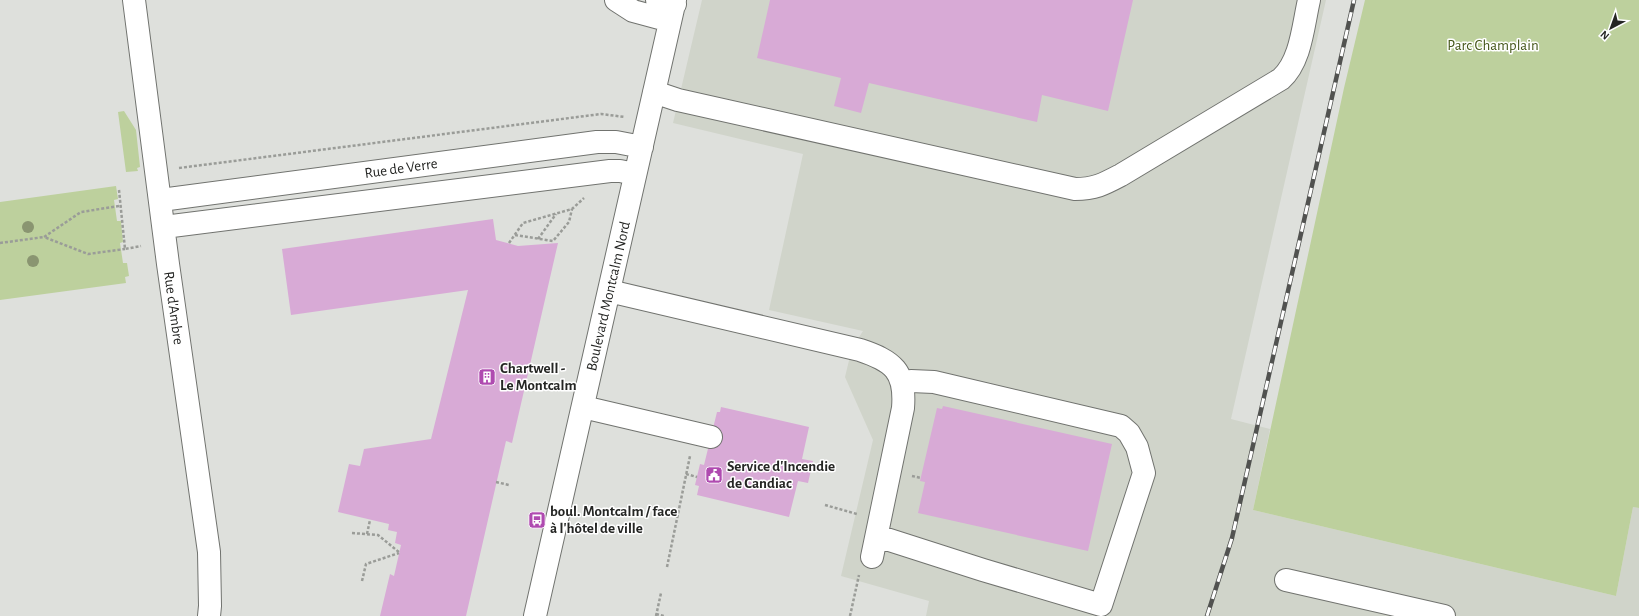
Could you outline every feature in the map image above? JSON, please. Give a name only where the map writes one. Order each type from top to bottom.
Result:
[{"type":"street","name":"Rue d'Ambre","points":[[134,0],[209,552],[209,616]]},
{"type":"street","points":[[616,0],[633,11],[669,6]]},
{"type":"street","points":[[654,92],[678,100],[1076,189],[1089,189],[1101,186],[1121,175],[1281,79],[1288,72],[1295,60],[1309,0]]},
{"type":"street","name":"Boulevard Montcalm Nord","points":[[535,616],[642,147],[654,92],[669,6]]},
{"type":"street","name":"Rue de Verre","points":[[161,200],[597,142],[616,142],[642,147]]},
{"type":"street","name":"Rue de Verre","points":[[164,228],[610,171],[635,174]]},
{"type":"street","points":[[609,291],[860,350],[885,360],[898,373],[902,383],[904,395],[903,408],[872,557]]},
{"type":"street","points":[[878,528],[911,546],[982,570],[1101,606],[1144,473],[1137,447],[1129,433],[1121,426],[934,382],[916,381],[902,383]]},
{"type":"street","points":[[583,407],[711,437]]},
{"type":"street","points":[[1286,580],[1444,616]]},
{"type":"path","name":"Rue de Verre","points":[[176,168],[601,114],[626,117]]},
{"type":"path","points":[[119,190],[119,206],[125,249]]},
{"type":"path","points":[[509,244],[523,223],[572,209],[586,195]]},
{"type":"path","points":[[0,243],[44,237],[81,212],[119,206]]},
{"type":"path","points":[[515,235],[553,241],[569,222],[572,209]]},
{"type":"path","points":[[538,239],[557,213]]},
{"type":"path","points":[[44,237],[88,254],[142,246]]},
{"type":"path","points":[[667,567],[691,454]]},
{"type":"path","points":[[686,474],[697,476]]},
{"type":"path","points":[[496,482],[509,485]]},
{"type":"path","points":[[824,505],[878,528]]},
{"type":"path","points":[[367,534],[370,520]]},
{"type":"path","points":[[352,534],[378,535],[400,553],[366,564],[362,581]]},
{"type":"path","points":[[850,616],[862,564],[872,557]]},
{"type":"path","points":[[661,593],[656,615],[664,616]]},
{"type":"shaded area","points":[[702,0],[1326,0],[1231,419],[1270,429],[1253,510],[1616,596],[1633,507],[1639,508],[1639,616],[926,616],[929,601],[841,576],[873,440],[845,377],[852,348],[863,331],[769,310],[803,154],[673,123]]},
{"type":"green space","name":"Parc Champlain","points":[[1365,0],[1639,0],[1639,508],[1633,507],[1616,596],[1253,510],[1344,88]]},
{"type":"green space","points":[[124,111],[136,130],[140,167],[137,168],[138,171],[126,172],[118,112]]},
{"type":"green space","points":[[116,186],[118,199],[114,200],[117,221],[121,221],[123,242],[120,243],[123,263],[127,263],[129,276],[125,277],[126,283],[0,300],[0,202]]},
{"type":"building","points":[[770,0],[1133,0],[1108,111],[1042,95],[1037,122],[869,83],[861,113],[834,106],[841,78],[757,58]]},
{"type":"building","name":"Chartwell - Le Montcalm","points":[[493,219],[496,240],[518,246],[558,243],[512,443],[506,441],[466,616],[380,616],[390,574],[394,576],[401,545],[395,543],[397,532],[388,530],[389,524],[338,512],[349,464],[360,466],[364,449],[431,439],[468,290],[291,315],[282,249]]},
{"type":"building","points":[[943,406],[1112,444],[1088,551],[918,513],[925,482],[920,481],[937,408],[942,409]]},
{"type":"building","points":[[721,407],[809,427],[802,459],[813,461],[808,483],[798,481],[789,517],[697,495],[699,486],[695,485],[700,464],[704,465],[717,412],[720,412]]},
{"type":"railway","points":[[1207,616],[1232,538],[1354,0]]},
{"type":"place","name":"Chartwell - Le Montcalm","points":[[487,377]]},
{"type":"place","name":"Service d'Incendie de Candiac","points":[[714,475]]},
{"type":"place","name":"boul. Montcalm / face à l'hôtel de ville","points":[[537,520]]}]
